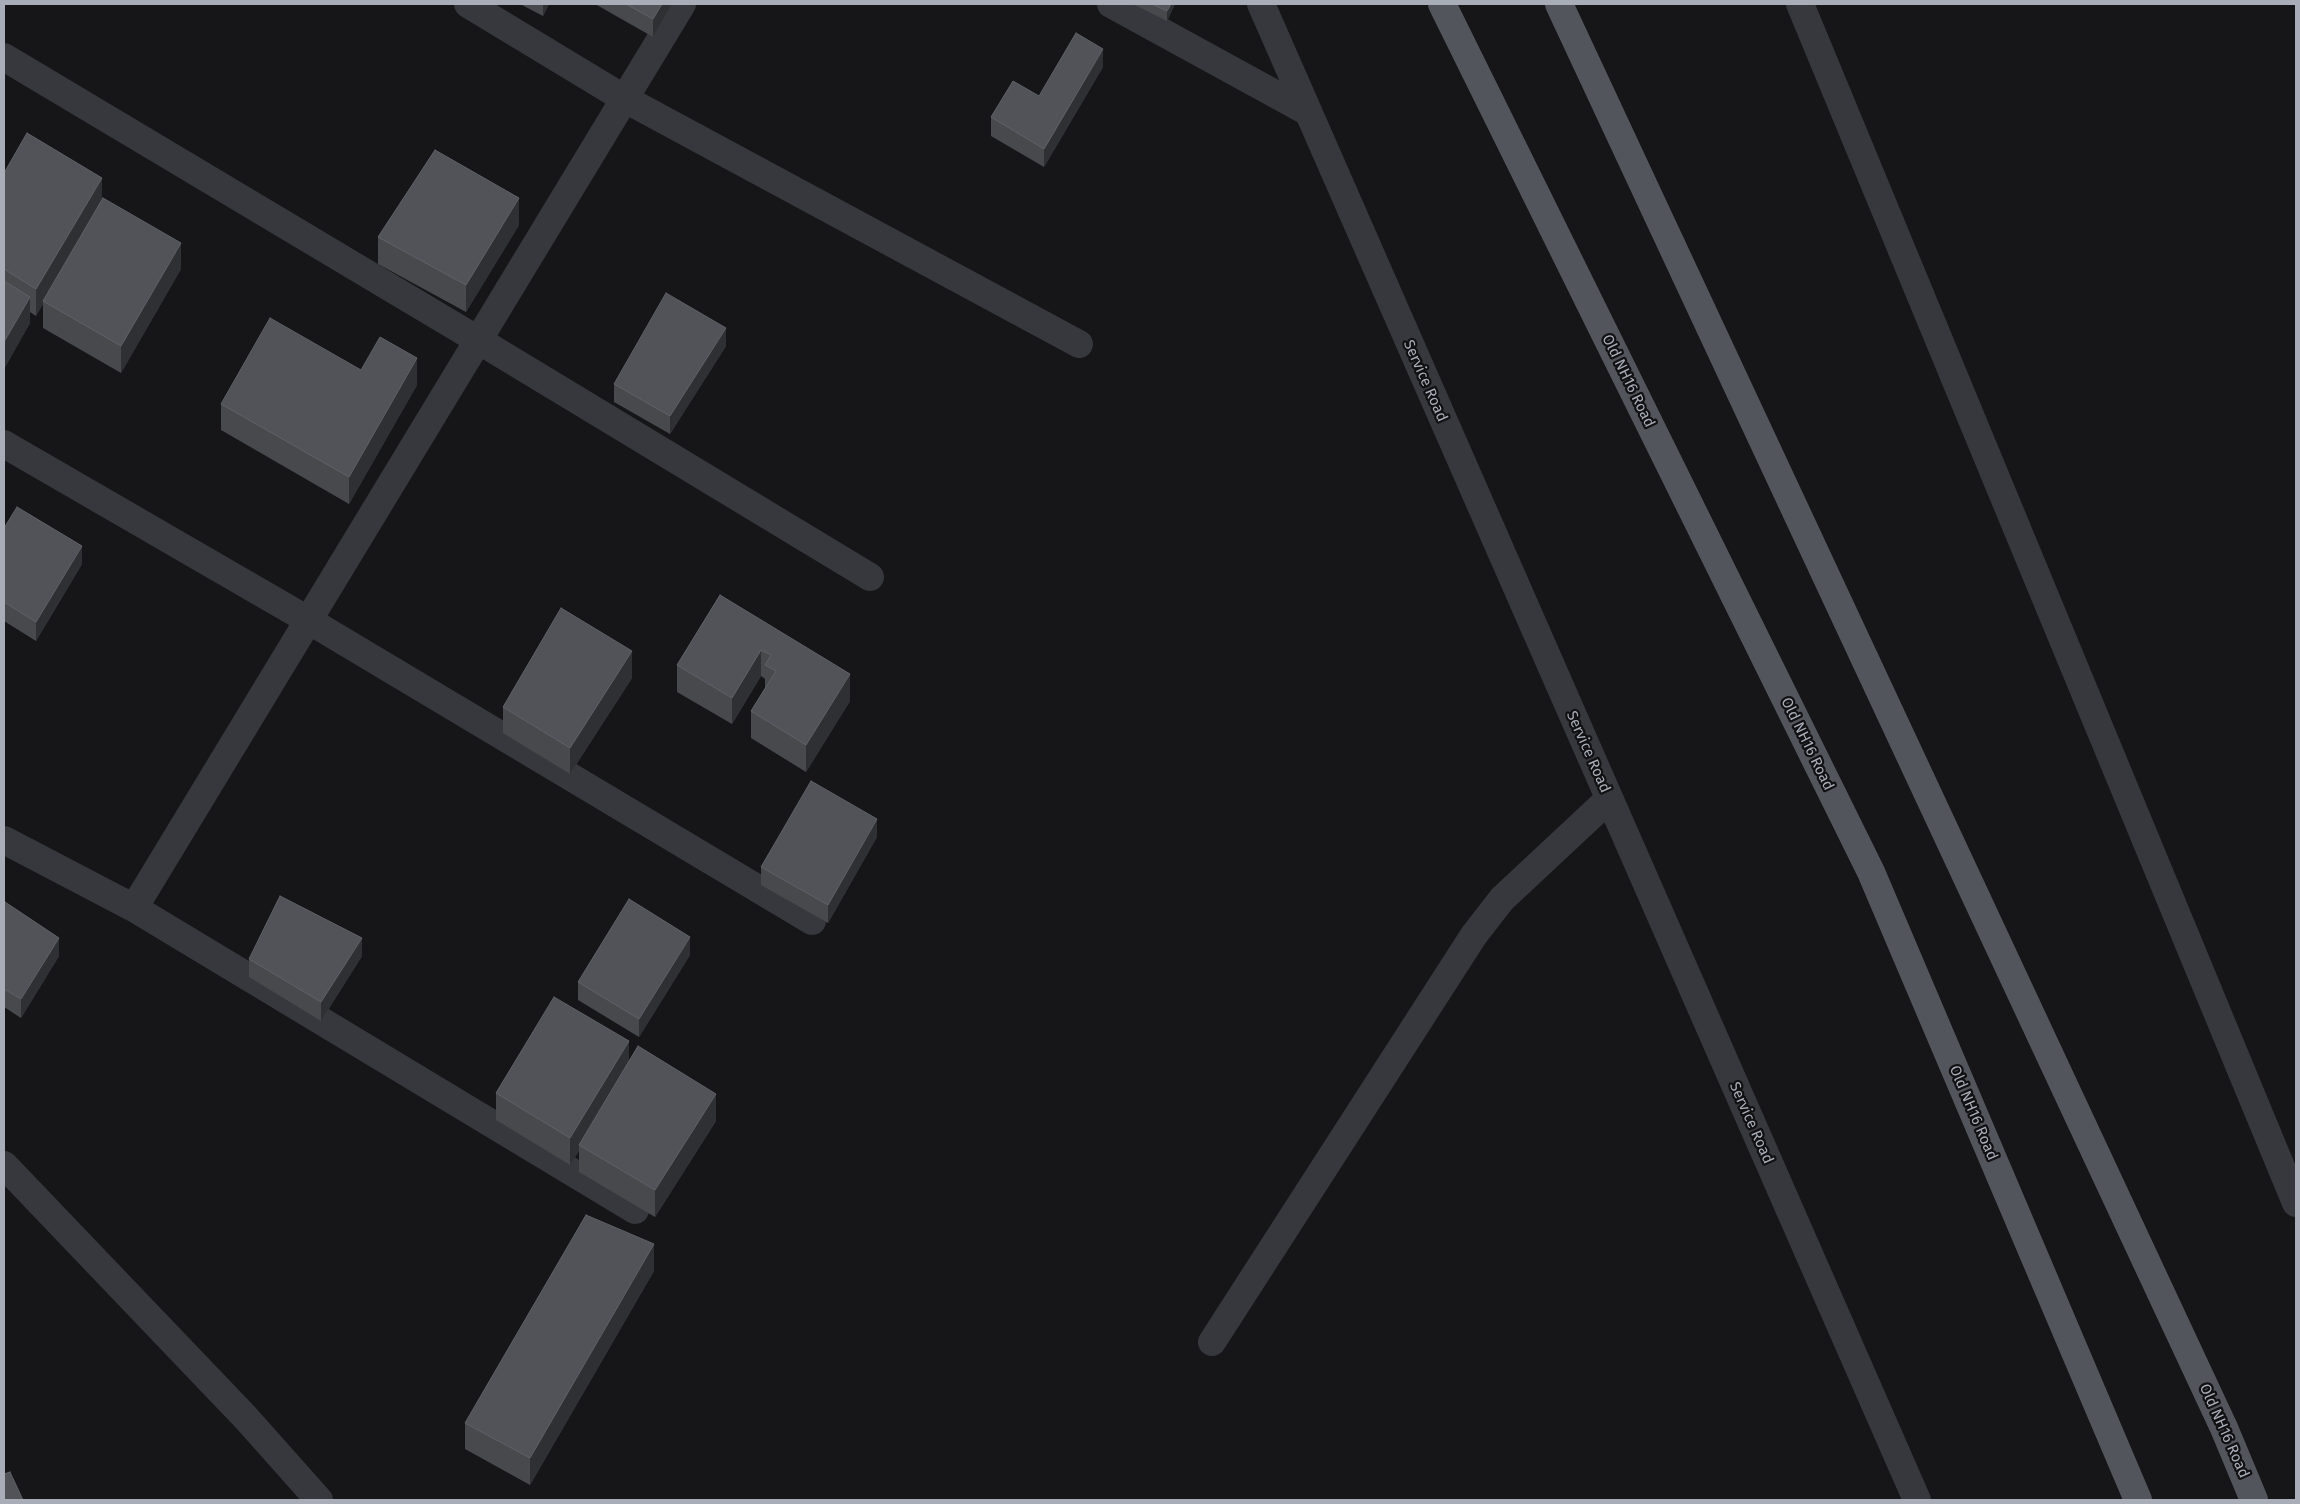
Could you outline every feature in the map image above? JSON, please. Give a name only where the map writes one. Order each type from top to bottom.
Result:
[{"type":"main road","name":"Old NH16 Road","points":[[1559,4],[2220,1419],[2254,1500]]},
{"type":"main road","name":"Old NH16 Road","points":[[1442,5],[1871,872],[2138,1500]]},
{"type":"street","points":[[468,4],[625,99],[1079,344]]},
{"type":"street","points":[[134,908],[682,4]]},
{"type":"street","points":[[1112,4],[1308,112]]},
{"type":"street","name":"Service Road","points":[[1261,4],[1917,1500]]},
{"type":"street","points":[[1800,4],[2296,1203]]},
{"type":"street","points":[[4,57],[870,577]]},
{"type":"street","points":[[4,444],[308,620],[812,921]]},
{"type":"street","points":[[1212,1342],[1474,935],[1502,899],[1609,800]]},
{"type":"street","points":[[4,840],[134,908],[635,1210]]},
{"type":"street","points":[[4,1165],[246,1418],[319,1500]]},
{"type":"building","points":[[626,4],[662,4],[653,19]]},
{"type":"building","points":[[1152,4],[1171,4],[1167,11]]},
{"type":"building","points":[[1076,33],[1103,49],[1044,149],[991,117],[1013,81],[1039,96]]},
{"type":"building","points":[[27,133],[102,178],[36,289],[4,269],[4,173]]},
{"type":"building","points":[[435,150],[519,198],[466,285],[378,237]]},
{"type":"building","points":[[103,198],[181,243],[121,346],[43,301]]},
{"type":"building","points":[[4,281],[30,297],[4,342]]},
{"type":"building","points":[[666,293],[726,328],[670,416],[614,384]]},
{"type":"building","points":[[270,318],[361,370],[380,337],[417,358],[349,477],[221,404]]},
{"type":"building","points":[[17,507],[82,546],[36,622],[4,602],[4,528]]},
{"type":"building","points":[[720,595],[850,674],[806,745],[751,711],[776,671],[765,665],[771,655],[761,650],[732,698],[677,665]]},
{"type":"building","points":[[561,608],[632,651],[570,748],[503,707]]},
{"type":"building","points":[[811,781],[877,819],[828,905],[761,867]]},
{"type":"building","points":[[280,896],[362,938],[321,1002],[249,959]]},
{"type":"building","points":[[629,899],[690,937],[639,1019],[578,982]]},
{"type":"building","points":[[5,902],[59,938],[21,999],[4,989]]},
{"type":"building","points":[[554,997],[629,1041],[570,1138],[496,1093]]},
{"type":"building","points":[[638,1046],[716,1094],[655,1190],[579,1145]]},
{"type":"building","points":[[586,1215],[654,1244],[530,1458],[465,1423]]},
{"type":"building","points":[[10,1472],[23,1500],[4,1500],[4,1474]]}]
